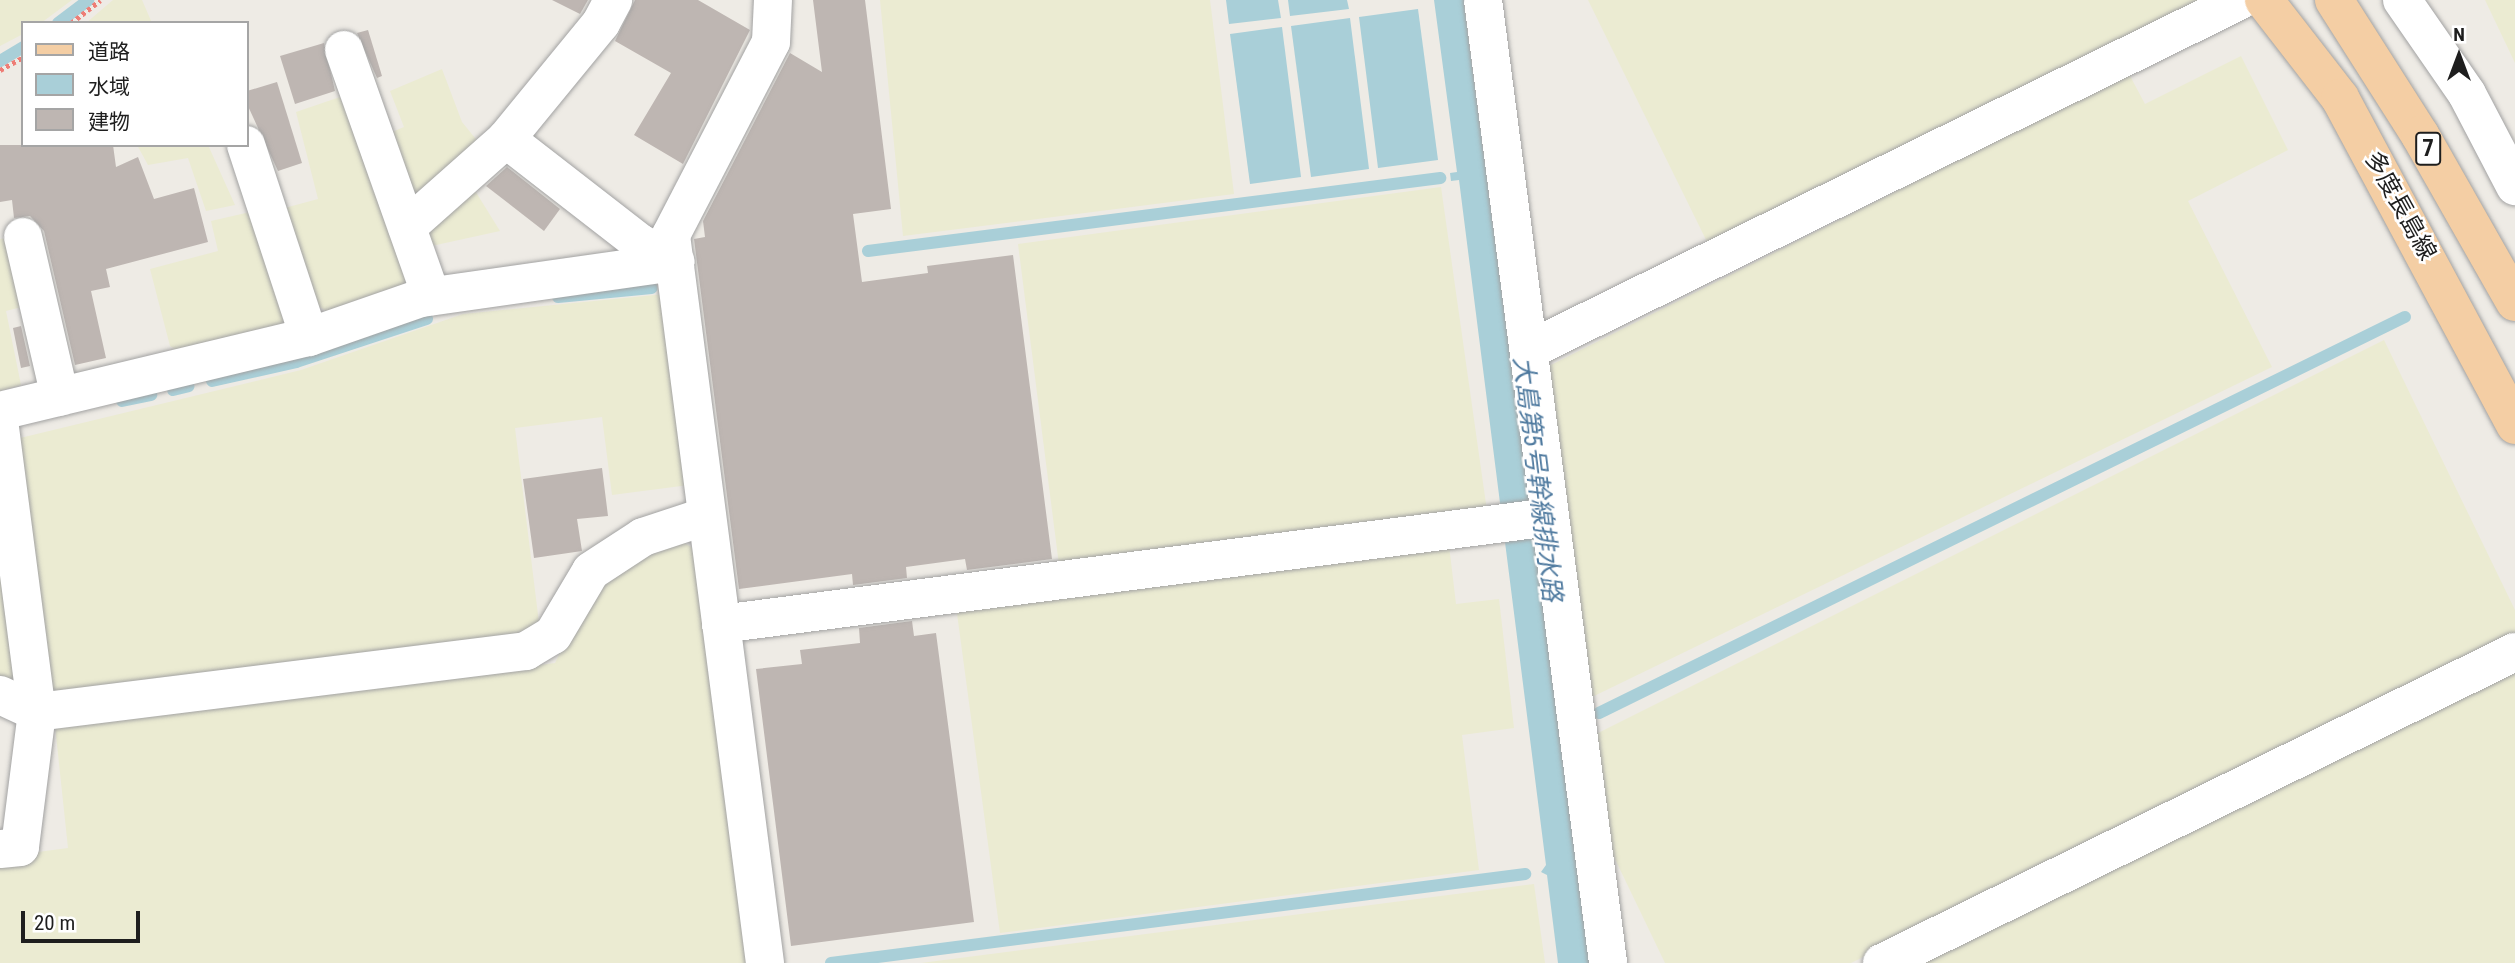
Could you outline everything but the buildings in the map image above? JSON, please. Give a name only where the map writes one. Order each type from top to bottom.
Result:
[{"type":"main road","name":"多度長島線","points":[[2264,0],[2340,98],[2515,425]]},
{"type":"main road","name":"7","points":[[2333,0],[2420,135],[2515,302]]},
{"type":"street","points":[[407,227],[506,139],[601,23],[613,0]]},
{"type":"street","points":[[765,963],[671,235],[771,41],[773,0]]},
{"type":"street","points":[[1483,0],[1529,350],[1544,518],[1608,963]]},
{"type":"street","points":[[1529,350],[2241,0]]},
{"type":"street","points":[[2402,0],[2467,94],[2515,186]]},
{"type":"street","points":[[344,50],[431,296]]},
{"type":"street","points":[[506,139],[640,243],[675,262]]},
{"type":"street","points":[[247,147],[309,337]]},
{"type":"street","points":[[23,237],[60,397]]},
{"type":"street","points":[[0,411],[309,337],[431,296],[675,262]]},
{"type":"street","points":[[0,428],[37,712],[20,847],[0,849]]},
{"type":"street","points":[[0,695],[37,712],[526,652],[553,635],[592,571],[643,537],[707,516]]},
{"type":"street","points":[[721,624],[1544,518]]},
{"type":"street","points":[[1882,963],[2515,652]]},
{"type":"path","points":[[74,21],[100,0]]},
{"type":"path","points":[[0,70],[21,58]]},
{"type":"green space","points":[[0,0],[72,0],[44,21],[21,21],[21,35],[0,46]]},
{"type":"green space","points":[[113,0],[142,0],[151,21],[88,21]]},
{"type":"green space","points":[[880,0],[1210,0],[1234,194],[903,236]]},
{"type":"green space","points":[[1588,0],[2207,0],[1714,256]]},
{"type":"green space","points":[[2485,0],[2515,0],[2515,63]]},
{"type":"green space","points":[[2241,56],[2288,150],[2188,201],[2272,367],[1590,698],[1547,367],[2129,74],[2145,104]]},
{"type":"green space","points":[[442,69],[462,122],[484,149],[413,209],[385,135],[404,127],[390,91]]},
{"type":"green space","points":[[340,97],[415,283],[326,311],[309,300],[281,209],[318,199],[296,112]]},
{"type":"green space","points":[[138,147],[209,147],[235,205],[206,211],[188,158],[148,165]]},
{"type":"green space","points":[[469,181],[500,231],[427,247],[419,225]]},
{"type":"green space","points":[[1441,187],[1487,511],[1059,565],[1018,244]]},
{"type":"green space","points":[[250,212],[292,324],[176,350],[170,346],[150,269],[218,251],[211,221]]},
{"type":"green space","points":[[15,237],[29,305],[6,311],[21,385],[0,391],[0,239]]},
{"type":"green space","points":[[665,294],[689,485],[612,495],[602,417],[515,428],[540,631],[46,696],[16,439],[301,370],[463,314]]},
{"type":"green space","points":[[2384,340],[2515,610],[2515,637],[1851,963],[1665,963],[1602,832],[1590,737]]},
{"type":"green space","points":[[0,492],[23,687],[0,677]]},
{"type":"green space","points":[[683,542],[693,548],[750,963],[0,963],[0,857],[68,848],[55,726],[555,663],[591,590],[621,567]]},
{"type":"green space","points":[[1449,545],[1456,604],[1499,599],[1514,728],[1462,735],[1479,870],[1000,933],[956,606]]},
{"type":"green space","points":[[2515,671],[2515,963],[1922,963]]},
{"type":"green space","points":[[1534,884],[1545,963],[921,963]]},
{"type":"water","points":[[1226,0],[1278,0],[1281,18],[1229,24]]},
{"type":"water","points":[[1288,0],[1347,0],[1349,9],[1290,16]]},
{"type":"water","points":[[1434,0],[1468,0],[1464,4],[1590,963],[1558,963],[1547,875],[1541,872],[1546,865],[1459,180],[1451,181],[1450,173],[1457,172]]},
{"type":"water","points":[[1418,9],[1438,160],[1378,168],[1359,17]]},
{"type":"water","points":[[1350,18],[1369,169],[1311,177],[1291,26]]},
{"type":"water","points":[[1282,27],[1301,177],[1250,184],[1230,34]]},
{"type":"waterway","points":[[61,21],[88,0]]},
{"type":"waterway","points":[[0,61],[21,48]]},
{"type":"waterway","points":[[868,251],[1440,178]]},
{"type":"waterway","points":[[558,297],[652,288]]},
{"type":"waterway","points":[[1599,713],[2405,317]]},
{"type":"waterway","points":[[212,381],[296,362],[427,319]]},
{"type":"waterway","points":[[173,390],[189,386]]},
{"type":"waterway","points":[[122,401],[151,395]]},
{"type":"waterway","points":[[831,963],[1525,874]]},
{"type":"water label","name":"大島第5号幹線排水路","points":[[1537,479]]}]
